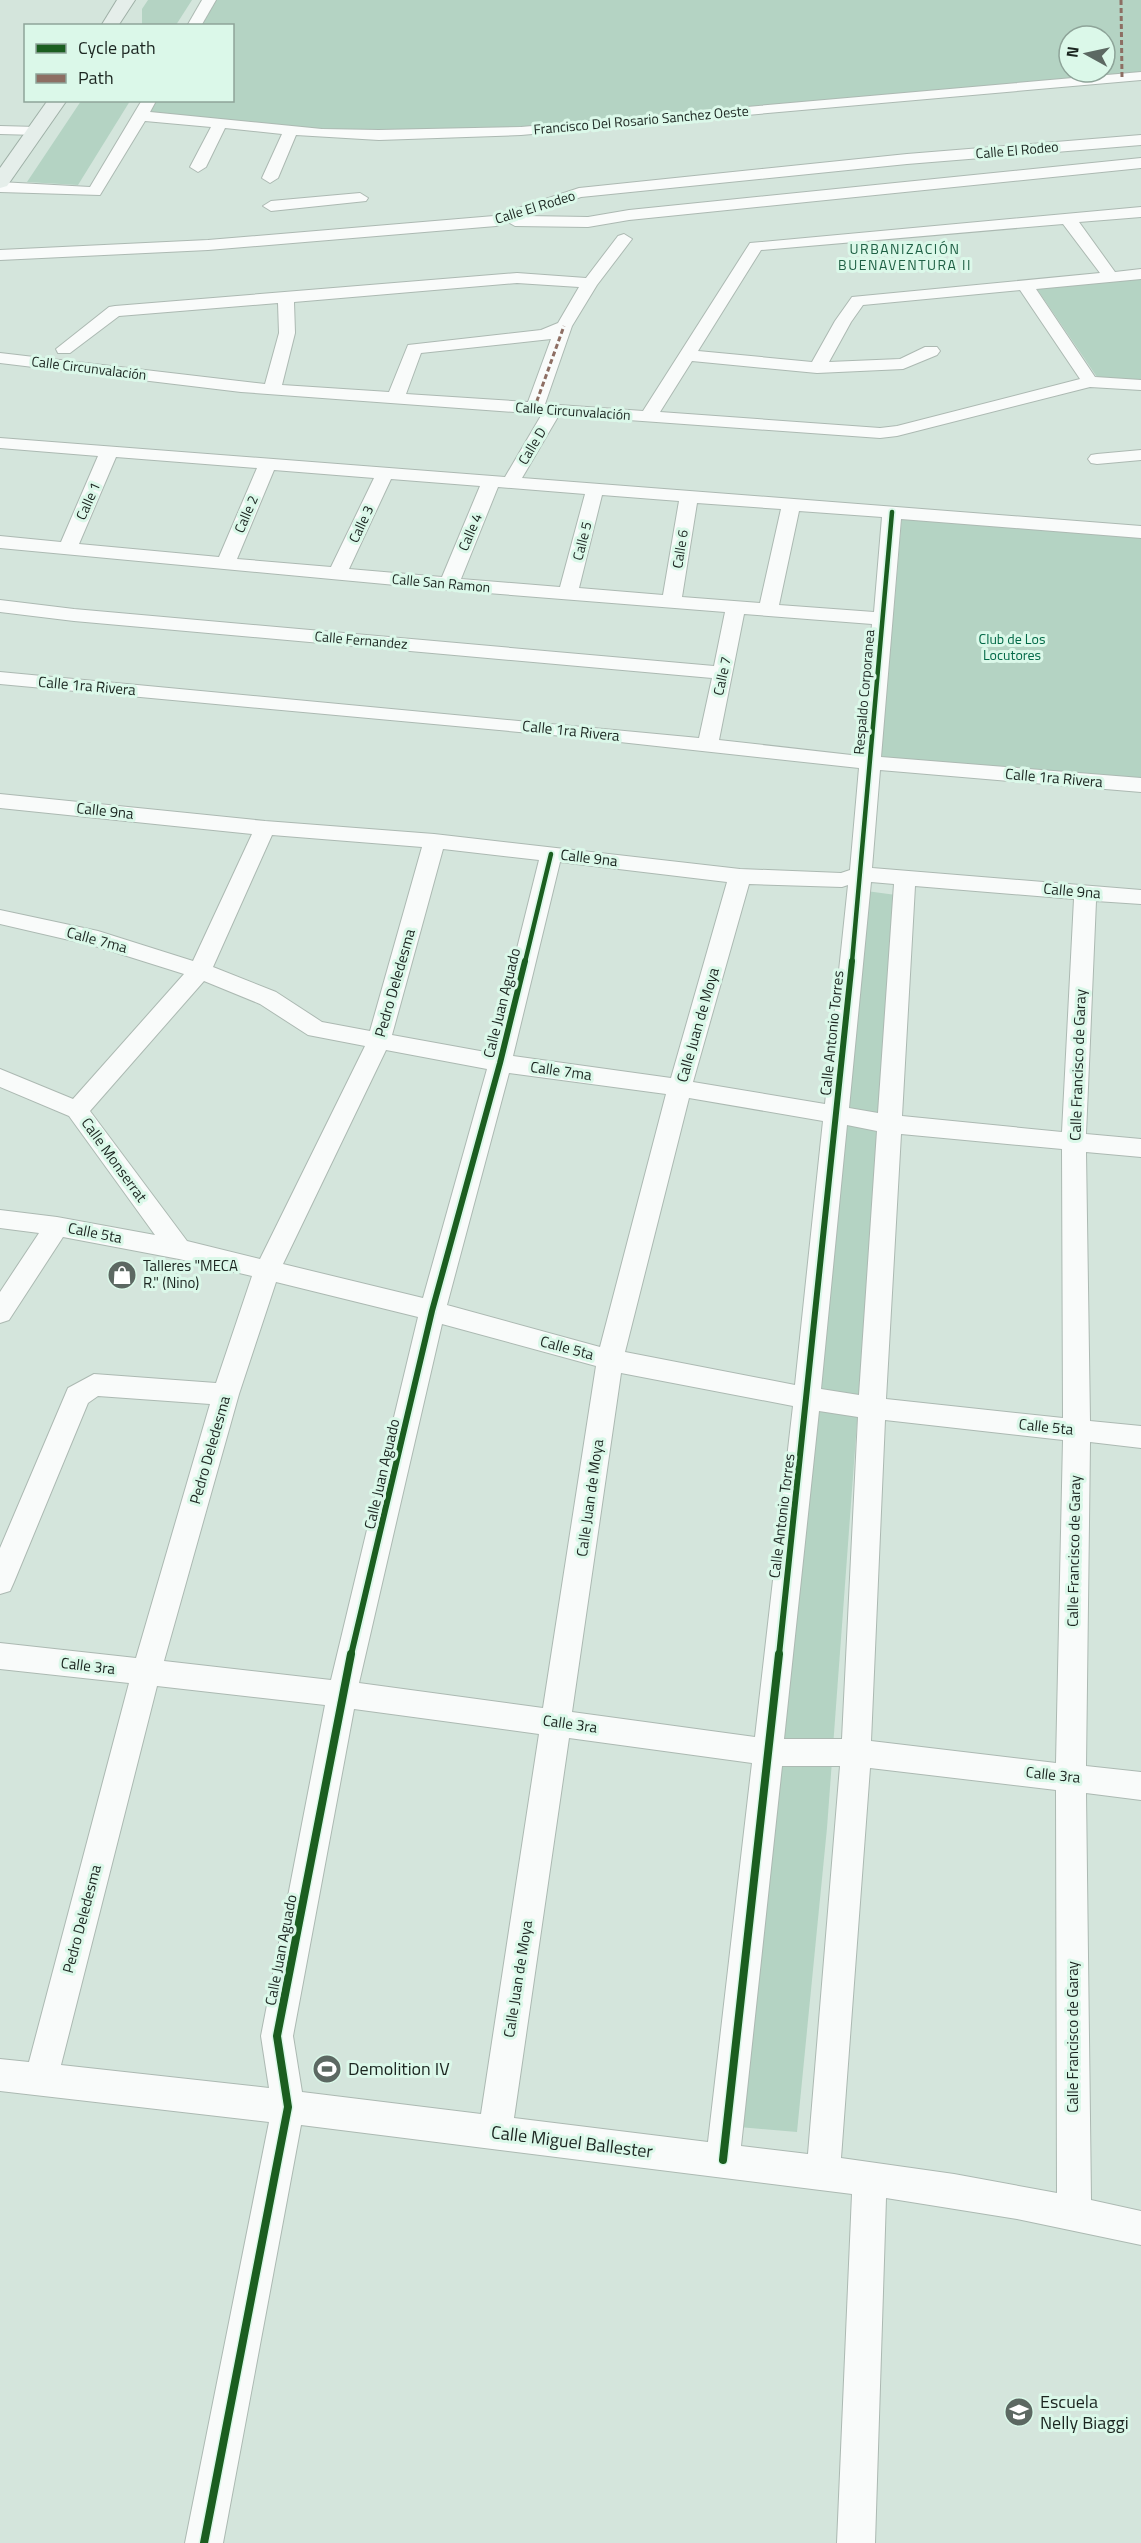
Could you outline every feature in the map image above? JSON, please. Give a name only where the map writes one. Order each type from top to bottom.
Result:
[{"type":"main road","points":[[110,24],[126,0]]},
{"type":"main road","points":[[0,182],[57,102]]},
{"type":"street","points":[[195,24],[209,0]]},
{"type":"street","name":"Francisco Del Rosario Sanchez Oeste","points":[[141,116],[291,130],[379,135],[521,131],[1141,76]]},
{"type":"street","points":[[0,187],[95,192],[148,102]]},
{"type":"street","points":[[198,167],[220,123]]},
{"type":"street","points":[[0,130],[37,131]]},
{"type":"street","points":[[270,177],[291,130]]},
{"type":"street","name":"Calle El Rodeo","points":[[0,255],[208,245],[320,219],[496,220],[579,193],[907,159],[1141,140]]},
{"type":"street","points":[[496,220],[588,222],[629,215],[887,187],[1141,163]]},
{"type":"street","points":[[271,206],[320,219],[360,198]]},
{"type":"street","points":[[648,417],[756,246],[1141,212]]},
{"type":"street","points":[[1068,219],[1112,277]]},
{"type":"street","points":[[534,409],[564,326],[590,284],[624,239]]},
{"type":"street","points":[[817,368],[843,321],[858,301],[1141,274]]},
{"type":"street","points":[[64,350],[115,311],[517,278],[590,284]]},
{"type":"street","points":[[1025,285],[1090,382]]},
{"type":"street","points":[[272,389],[286,345],[289,315],[285,298]]},
{"type":"street","points":[[396,398],[414,349],[545,335],[564,326]]},
{"type":"street","points":[[0,342],[64,350],[81,366]]},
{"type":"street","points":[[687,355],[817,368],[903,364],[931,351]]},
{"type":"street","name":"Calle Circunvalación","points":[[0,358],[272,389],[889,433],[1090,382],[1141,385]]},
{"type":"street","name":"Calle D","points":[[501,482],[553,410]]},
{"type":"street","points":[[0,443],[1141,532]]},
{"type":"street","name":"Calle 1","points":[[67,549],[109,452]]},
{"type":"street","points":[[1097,459],[1141,454]]},
{"type":"street","name":"Calle 2","points":[[225,564],[267,465]]},
{"type":"street","name":"Calle 3","points":[[337,574],[385,473]]},
{"type":"street","name":"Calle 4","points":[[449,584],[501,482]]},
{"type":"street","name":"Calle 5","points":[[568,593],[595,489]]},
{"type":"street","name":"Calle 6","points":[[672,602],[689,496]]},
{"type":"street","points":[[768,609],[791,504]]},
{"type":"street","name":"Respaldo Corporanea","points":[[861,874],[892,512]]},
{"type":"street","name":"Calle San Ramon","points":[[0,542],[449,584],[882,619]]},
{"type":"street","name":"Calle Fernandez","points":[[0,606],[74,615],[723,673]]},
{"type":"street","name":"Calle 7","points":[[708,746],[736,607]]},
{"type":"street","name":"Calle 1ra Rivera","points":[[0,678],[574,731],[869,764],[1141,785]]},
{"type":"street","name":"Calle 9na","points":[[0,801],[264,828],[434,841],[740,876],[842,880],[861,874],[1141,897]]},
{"type":"street","points":[[77,1110],[200,971],[264,828]]},
{"type":"street","name":"Pedro Deledesma","points":[[41,2079],[146,1674],[226,1394],[267,1270],[379,1041],[434,841]]},
{"type":"street","name":"Calle Juan Aguado","points":[[204,2543],[288,2107],[277,2036],[342,1694],[432,1311],[500,1063],[551,854]]},
{"type":"street","name":"Calle Antonio Torres","points":[[723,2160],[807,1398],[861,874]]},
{"type":"street","name":"Calle Juan de Moya","points":[[495,2132],[610,1360],[680,1087],[740,876]]},
{"type":"street","points":[[823,2173],[856,1753],[872,1408],[905,877]]},
{"type":"street","name":"Calle Francisco de Garay","points":[[1074,2211],[1071,1777],[1077,1431],[1074,1141],[1085,892]]},
{"type":"street","name":"Calle 7ma","points":[[0,917],[98,939],[200,971],[268,998],[316,1029],[500,1063],[680,1087],[890,1124],[1141,1148]]},
{"type":"street","name":"Calle Monserrat","points":[[0,1077],[77,1110],[179,1249]]},
{"type":"street","name":"Calle 5ta","points":[[0,1220],[57,1226],[179,1249],[432,1311],[610,1360],[807,1398],[872,1408],[1141,1437]]},
{"type":"street","points":[[0,1313],[57,1226]]},
{"type":"street","points":[[0,1582],[77,1396],[94,1385],[226,1394]]},
{"type":"street","name":"Calle 3ra","points":[[0,1656],[342,1694],[768,1752],[856,1753],[1141,1786]]},
{"type":"street","name":"Calle Miguel Ballester","points":[[0,2074],[823,2173],[1074,2211],[1141,2228]]},
{"type":"street","points":[[855,2543],[870,2180]]},
{"type":"green space","points":[[148,0],[192,0],[177,24],[142,24],[142,9]]},
{"type":"green space","points":[[211,0],[1141,0],[1141,76],[1117,78],[1117,24],[1057,24],[1057,83],[521,131],[379,135],[141,116],[149,102],[234,102],[234,24],[196,24]]},
{"type":"green space","points":[[80,102],[129,102],[78,185],[27,182]]},
{"type":"green space","points":[[1141,278],[1141,381],[1097,377],[1037,289]]},
{"type":"green space","name":"Club de Los Locutores","points":[[902,517],[1141,536],[1141,780],[881,758]]},
{"type":"green space","points":[[859,890],[896,895],[827,1828],[797,2132],[728,2126]]},
{"type":"marked path","points":[[1121,0],[1122,78]]},
{"type":"marked path","points":[[534,409],[564,326]]},
{"type":"cycle path","points":[[723,2160],[807,1398],[859,890],[892,512]]},
{"type":"cycle path","points":[[204,2543],[288,2107],[277,2036],[342,1694],[432,1311],[500,1063],[551,854]]},
{"type":"place","name":"Talleres \"MECA R.\" (Nino)","points":[[122,1275]]},
{"type":"place","name":"Demolition IV","points":[[327,2069]]},
{"type":"place","name":"Escuela Nelly Biaggi","points":[[1019,2412]]},
{"type":"district","name":"URBANIZACIÓN BUENAVENTURA II","points":[[905,258]]}]
